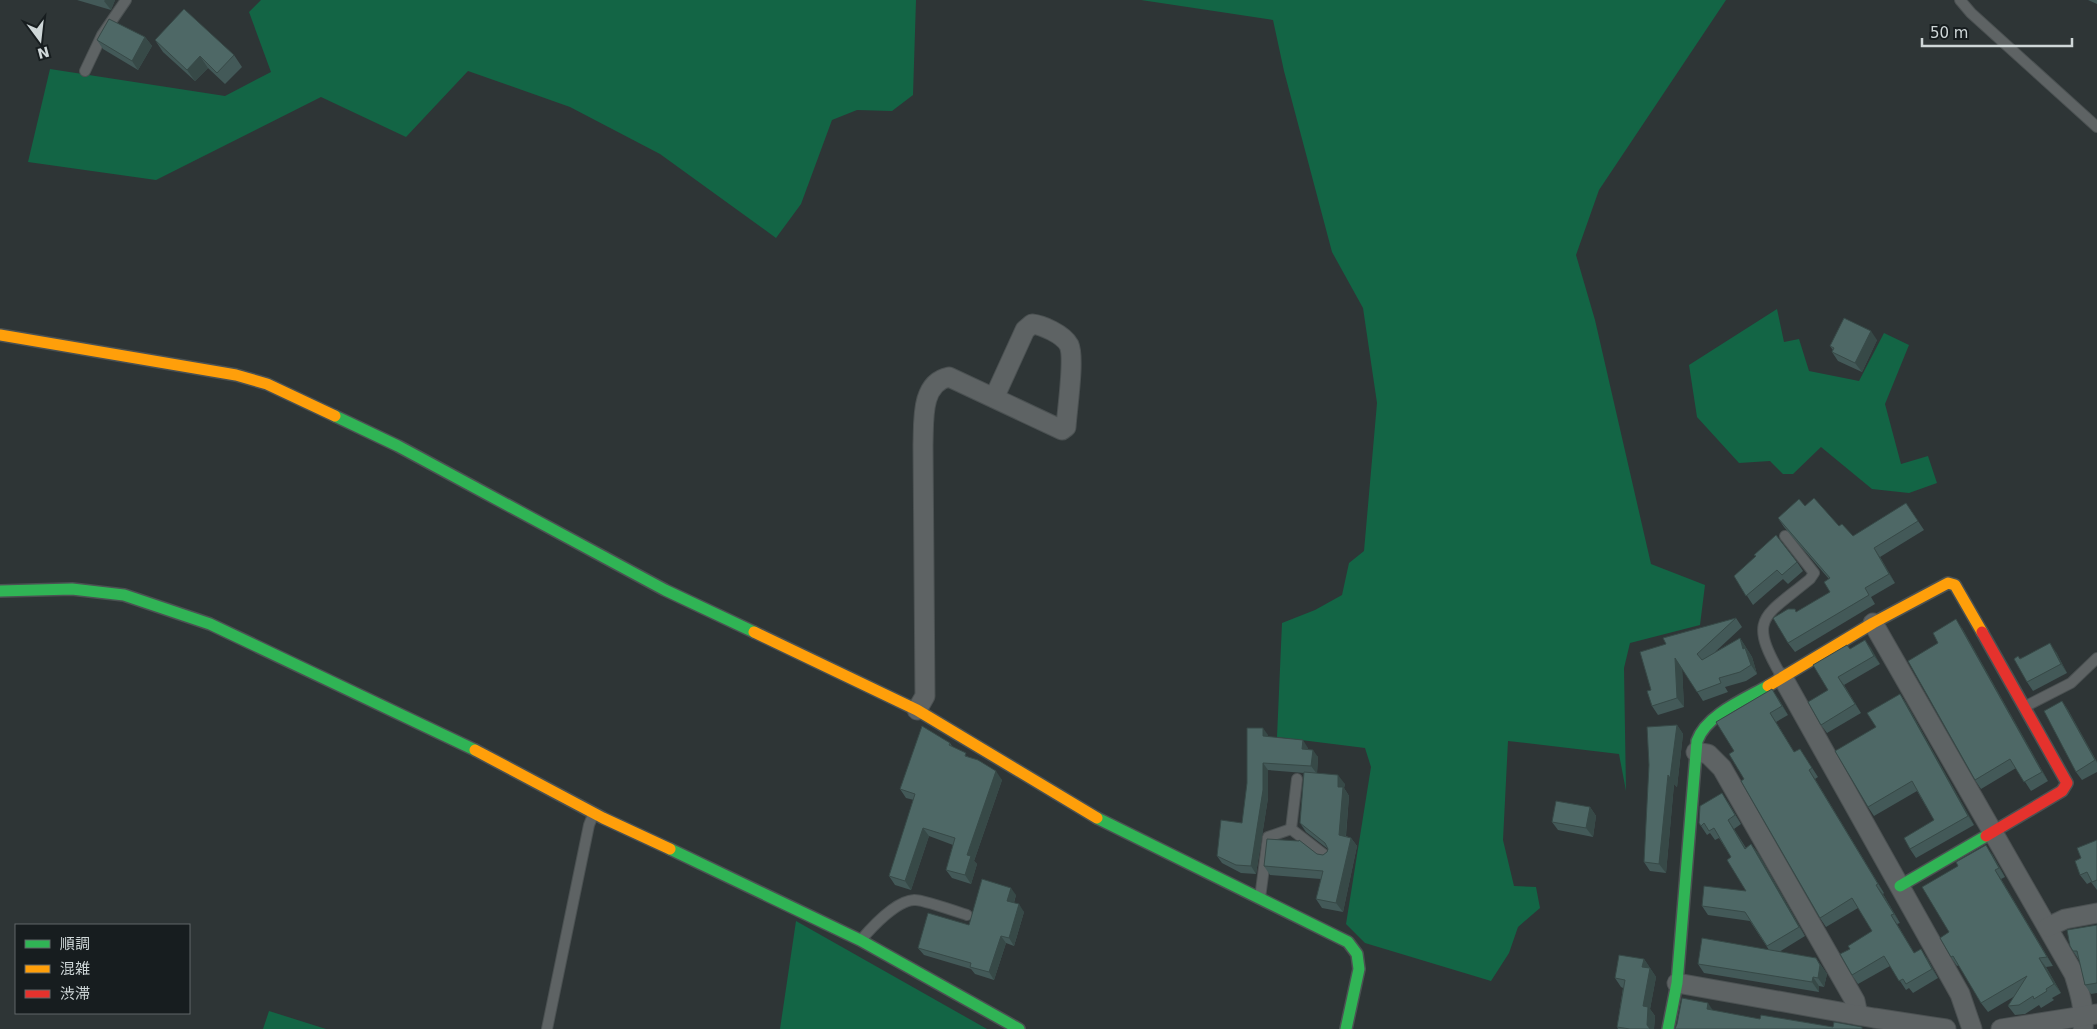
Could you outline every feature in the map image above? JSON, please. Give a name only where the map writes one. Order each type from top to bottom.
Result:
[{"type":"street","points":[[917,710],[924,696],[923,445],[925,410],[930,392],[936,382],[949,378],[1062,430],[1066,427],[1071,359],[1068,344],[1060,336],[1039,325],[1032,324],[1025,330],[994,398]]},
{"type":"street","points":[[0,335],[236,375],[267,384],[398,446],[665,590],[917,710],[1109,826],[1348,942],[1357,954],[1359,969],[1346,1029]]},
{"type":"street","points":[[1668,1029],[1676,983],[1696,752],[1700,732],[1709,721],[1873,623],[1948,583],[1955,585],[2067,783],[2062,791],[1900,886]]},
{"type":"street","points":[[0,609],[2,591],[72,589],[124,595],[210,624],[462,743],[594,813],[860,940],[1019,1029]]},
{"type":"street","points":[[1873,623],[2074,974],[2088,1019],[2002,1029]]},
{"type":"street","points":[[1783,678],[1960,994],[1972,1029]]},
{"type":"street","points":[[1696,752],[1708,754],[1722,768],[1855,1002],[1868,1021]]},
{"type":"street","points":[[2048,927],[2065,919],[2097,913]]},
{"type":"street","points":[[1676,983],[1868,1021],[1946,1029]]},
{"type":"lane","points":[[85,71],[102,35],[126,0]]},
{"type":"lane","points":[[1960,0],[2097,127]]},
{"type":"lane","points":[[1783,678],[1767,652],[1762,634],[1763,623],[1769,614],[1810,579],[1814,573],[1786,536]]},
{"type":"lane","points":[[2024,708],[2071,683],[2097,658]]},
{"type":"lane","points":[[1291,829],[1297,779]]},
{"type":"lane","points":[[547,1029],[587,835],[594,813]]},
{"type":"lane","points":[[1260,899],[1268,836],[1291,829]]},
{"type":"lane","points":[[1291,829],[1327,857]]},
{"type":"lane","points":[[860,940],[877,922],[900,905],[914,900],[968,915]]},
{"type":"green space","points":[[261,0],[916,0],[913,95],[892,111],[857,110],[832,120],[801,204],[776,238],[660,154],[570,107],[468,71],[406,137],[321,97],[156,180],[28,162],[50,69],[225,96],[271,72],[249,12]]},
{"type":"green space","points":[[1141,0],[1726,0],[1599,190],[1576,255],[1595,320],[1651,564],[1705,585],[1700,625],[1630,643],[1624,668],[1626,791],[1619,754],[1508,741],[1503,840],[1514,886],[1536,887],[1540,908],[1518,927],[1509,953],[1491,981],[1365,943],[1346,924],[1371,767],[1365,748],[1277,737],[1282,623],[1315,610],[1342,595],[1349,563],[1364,551],[1377,403],[1363,308],[1332,252],[1284,71],[1273,20]]},
{"type":"green space","points":[[1777,309],[1784,342],[1799,339],[1809,371],[1859,381],[1884,333],[1909,345],[1885,404],[1901,464],[1928,456],[1937,483],[1909,493],[1872,489],[1821,447],[1793,474],[1783,474],[1770,461],[1739,463],[1697,417],[1689,365]]},
{"type":"green space","points":[[796,921],[987,1029],[780,1029]]},
{"type":"green space","points":[[269,1011],[326,1029],[263,1029]]},
{"type":"building","points":[[184,9],[234,55],[217,73],[200,56],[187,70],[155,40]]},
{"type":"building","points":[[109,19],[145,37],[132,61],[97,40]]},
{"type":"building","points":[[1844,318],[1871,331],[1855,363],[1832,352],[1834,348],[1830,346]]},
{"type":"building","points":[[1814,498],[1839,526],[1842,524],[1853,536],[1906,503],[1918,521],[1874,548],[1889,574],[1865,588],[1869,595],[1788,643],[1773,618],[1788,609],[1795,609],[1796,612],[1830,592],[1824,582],[1830,578],[1778,518],[1799,499],[1805,506]]},
{"type":"building","points":[[1776,535],[1797,562],[1782,575],[1777,570],[1746,596],[1734,576]]},
{"type":"building","points":[[1736,618],[1697,654],[1702,660],[1740,638],[1751,665],[1740,672],[1719,678],[1721,683],[1697,692],[1675,658],[1677,698],[1652,706],[1647,691],[1651,690],[1640,652],[1666,644],[1663,638]]},
{"type":"building","points":[[1956,619],[2042,772],[2024,782],[2010,759],[1975,780],[1908,661],[1938,643],[1933,633]]},
{"type":"building","points":[[1865,640],[1874,656],[1838,677],[1855,704],[1821,725],[1808,702],[1828,690],[1813,665],[1847,645],[1850,649]]},
{"type":"building","points":[[2050,643],[2061,664],[2027,682],[2014,659],[2018,656],[2020,659]]},
{"type":"building","points":[[1772,689],[1782,706],[1770,713],[1794,752],[1800,749],[1812,768],[1809,770],[1878,884],[1876,885],[1894,914],[1891,915],[1914,953],[1921,949],[1932,969],[1906,984],[1903,979],[1899,981],[1884,956],[1852,975],[1840,954],[1850,949],[1848,946],[1872,931],[1852,898],[1820,918],[1741,781],[1744,779],[1729,754],[1734,751],[1716,722]]},
{"type":"building","points":[[1900,694],[1968,816],[1910,849],[1904,838],[1934,820],[1912,781],[1868,807],[1835,751],[1876,727],[1867,713]]},
{"type":"building","points":[[2062,701],[2095,760],[2076,772],[2044,711]]},
{"type":"building","points":[[1677,725],[1670,778],[1668,775],[1659,864],[1644,862],[1649,765],[1647,727]]},
{"type":"building","points":[[922,726],[950,743],[949,745],[966,753],[965,756],[978,760],[996,771],[967,855],[971,856],[965,875],[946,870],[955,838],[923,828],[905,881],[889,876],[915,794],[900,789]]},
{"type":"building","points":[[1247,728],[1263,728],[1263,736],[1303,740],[1302,749],[1313,750],[1311,766],[1263,763],[1263,790],[1251,866],[1236,865],[1217,856],[1221,820],[1242,823],[1247,783]]},
{"type":"building","points":[[1304,772],[1338,775],[1338,787],[1343,787],[1339,835],[1351,838],[1336,903],[1316,899],[1323,871],[1264,866],[1267,839],[1299,840],[1317,854],[1323,855],[1327,852],[1328,849],[1325,843],[1300,823]]},
{"type":"building","points":[[1722,793],[1735,815],[1728,820],[1745,849],[1751,844],[1799,927],[1767,946],[1745,912],[1702,906],[1704,886],[1746,891],[1727,860],[1731,857],[1714,828],[1709,831],[1704,823],[1701,826],[1699,823],[1700,806]]},
{"type":"building","points":[[1556,801],[1590,807],[1586,828],[1552,822]]},
{"type":"building","points":[[2097,840],[2097,880],[2092,882],[2087,872],[2080,875],[2075,861],[2081,858],[2077,848]]},
{"type":"building","points":[[1986,845],[1999,868],[1995,870],[2047,957],[2039,958],[2054,984],[2034,999],[2033,996],[2019,1005],[2008,1006],[2027,976],[1981,1003],[1940,938],[1949,932],[1922,887],[1958,866],[1956,862]]},
{"type":"building","points":[[982,879],[1011,888],[1007,901],[1019,904],[1009,938],[1001,936],[989,972],[970,967],[971,963],[918,948],[928,913],[969,925]]},
{"type":"building","points":[[2097,925],[2097,983],[2085,985],[2077,951],[2073,951],[2070,946],[2067,930]]},
{"type":"building","points":[[1702,938],[1816,958],[1820,965],[1818,978],[1813,977],[1812,982],[1698,964]]},
{"type":"building","points":[[1619,955],[1644,959],[1642,967],[1650,968],[1643,1006],[1648,1007],[1647,1025],[1650,1029],[1617,1027],[1625,980],[1615,978]]},
{"type":"building","points":[[1682,998],[1708,1003],[1707,1009],[1760,1019],[1761,1015],[1833,1027],[1834,1022],[1862,1027],[1862,1029],[1675,1029]]},
{"type":"traffic: fast","points":[[335,416],[398,446],[665,590],[754,632]]},
{"type":"traffic: fast","points":[[0,591],[72,589],[124,595],[210,624],[475,750]]},
{"type":"traffic: fast","points":[[1668,1029],[1677,983],[1697,741],[1709,723],[1717,716],[1768,686]]},
{"type":"traffic: fast","points":[[1097,818],[1348,942],[1357,954],[1359,969],[1346,1029]]},
{"type":"traffic: fast","points":[[1900,886],[1986,836]]},
{"type":"traffic: fast","points":[[670,849],[860,940],[1019,1029]]},
{"type":"traffic: slow","points":[[0,335],[236,375],[267,384],[335,416]]},
{"type":"traffic: slow","points":[[1768,686],[1873,623],[1948,583],[1955,585],[1982,632]]},
{"type":"traffic: slow","points":[[754,632],[917,710],[1097,818]]},
{"type":"traffic: slow","points":[[475,750],[603,818],[670,849]]},
{"type":"traffic: jam","points":[[1982,632],[2067,783],[2062,791],[1986,836]]}]
